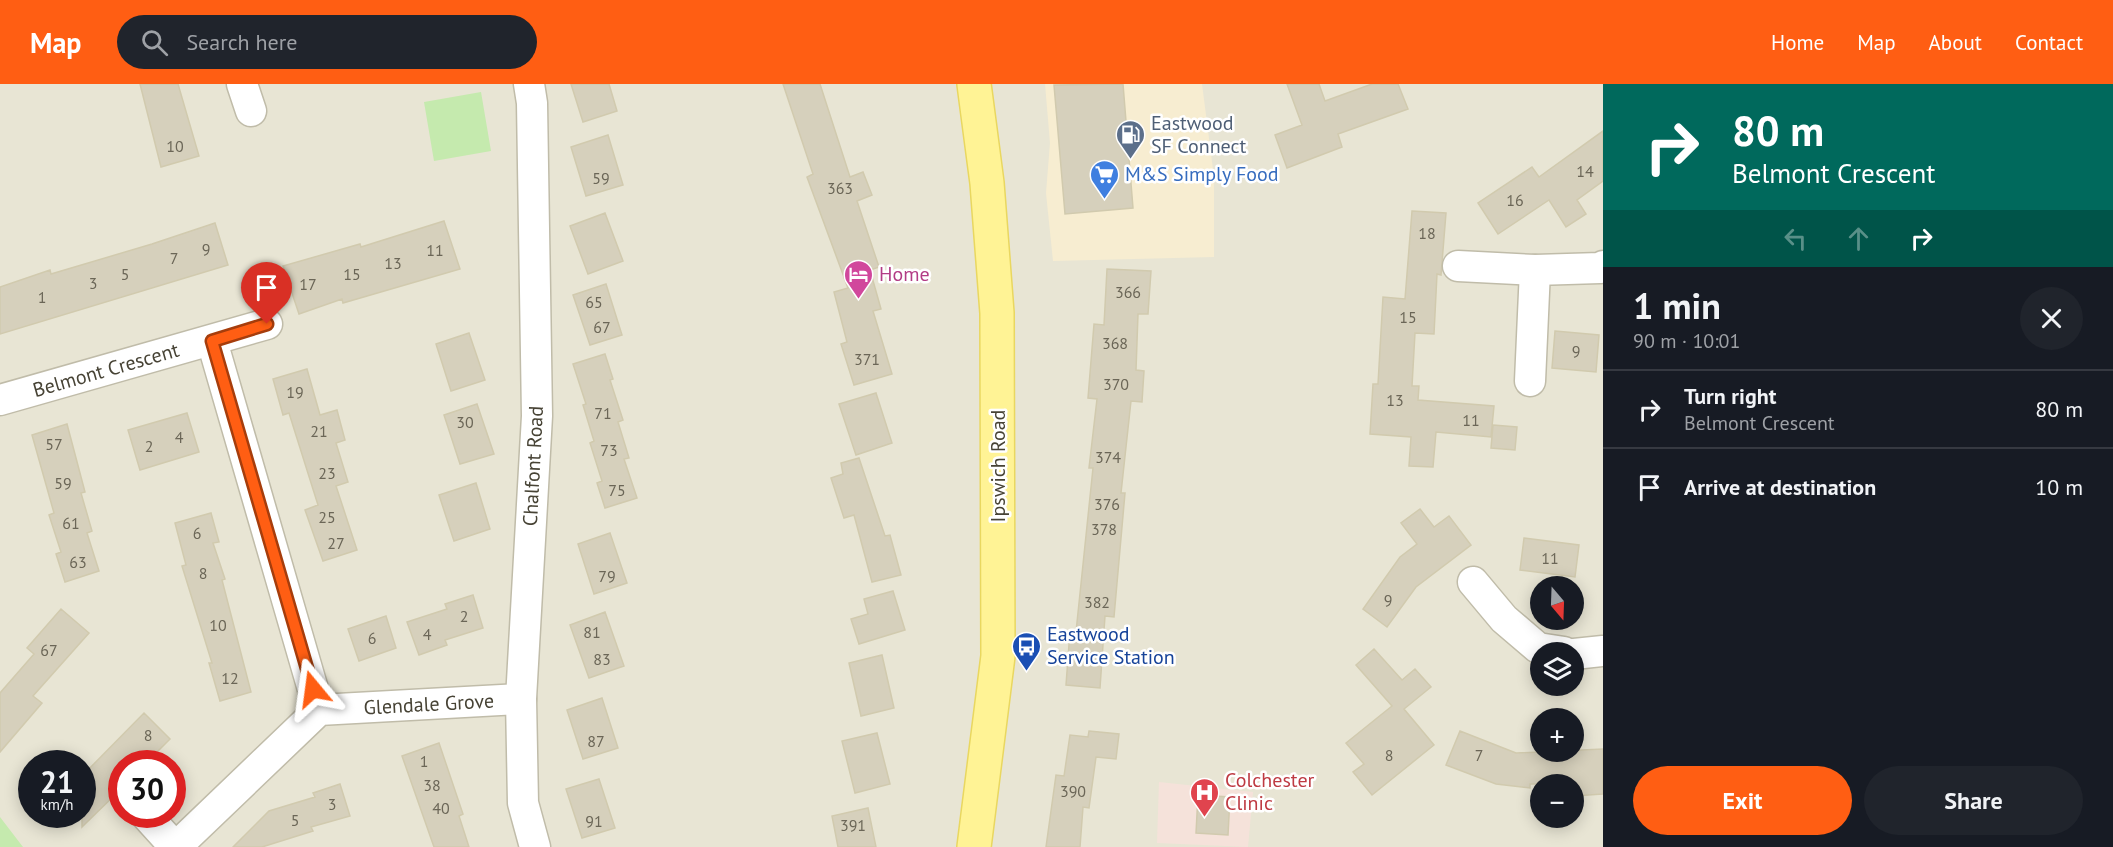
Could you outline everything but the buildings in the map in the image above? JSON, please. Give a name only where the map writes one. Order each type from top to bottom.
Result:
[{"type":"main road","name":"Ipswich Road","points":[[974,84],[987,183],[997,313],[998,656],[974,847]]},
{"type":"street","name":"Chalfont Road","points":[[529,84],[532,103],[537,416],[521,699],[523,803],[535,847]]},
{"type":"street","points":[[1458,266],[1535,270],[1600,268],[1603,266]]},
{"type":"street","points":[[1530,381],[1535,270]]},
{"type":"street","name":"Belmont Crescent","points":[[0,400],[267,324]]},
{"type":"street","points":[[159,828],[176,847],[319,710],[212,341]]},
{"type":"street","points":[[1473,582],[1504,619],[1531,642]]},
{"type":"street","points":[[1584,653],[1603,651]]},
{"type":"street","name":"Glendale Grove","points":[[319,710],[521,699]]},
{"type":"shaded area","points":[[0,84],[1603,84],[1603,847],[0,847]]},
{"type":"shaded area","name":"Eastwood SF Connect","points":[[1045,84],[1202,84],[1214,177],[1214,257],[1053,261],[1046,193],[1050,143]]},
{"type":"shaded area","name":"Colchester Clinic","points":[[1159,782],[1253,792],[1248,847],[1157,843]]},
{"type":"green space","points":[[481,92],[491,151],[434,161],[424,102]]},
{"type":"green space","points":[[0,817],[23,847],[0,847]]},
{"type":"place","name":"Eastwood SF Connect","points":[[1130,160]]},
{"type":"place","name":"M&S Simply Food","points":[[1104,200]]},
{"type":"place","name":"Home","points":[[858,300]]},
{"type":"place","name":"Eastwood Service Station","points":[[1026,672]]},
{"type":"place","name":"Colchester Clinic","points":[[1204,818]]},
{"type":"route","points":[[267,324],[212,341],[313,689]]}]
